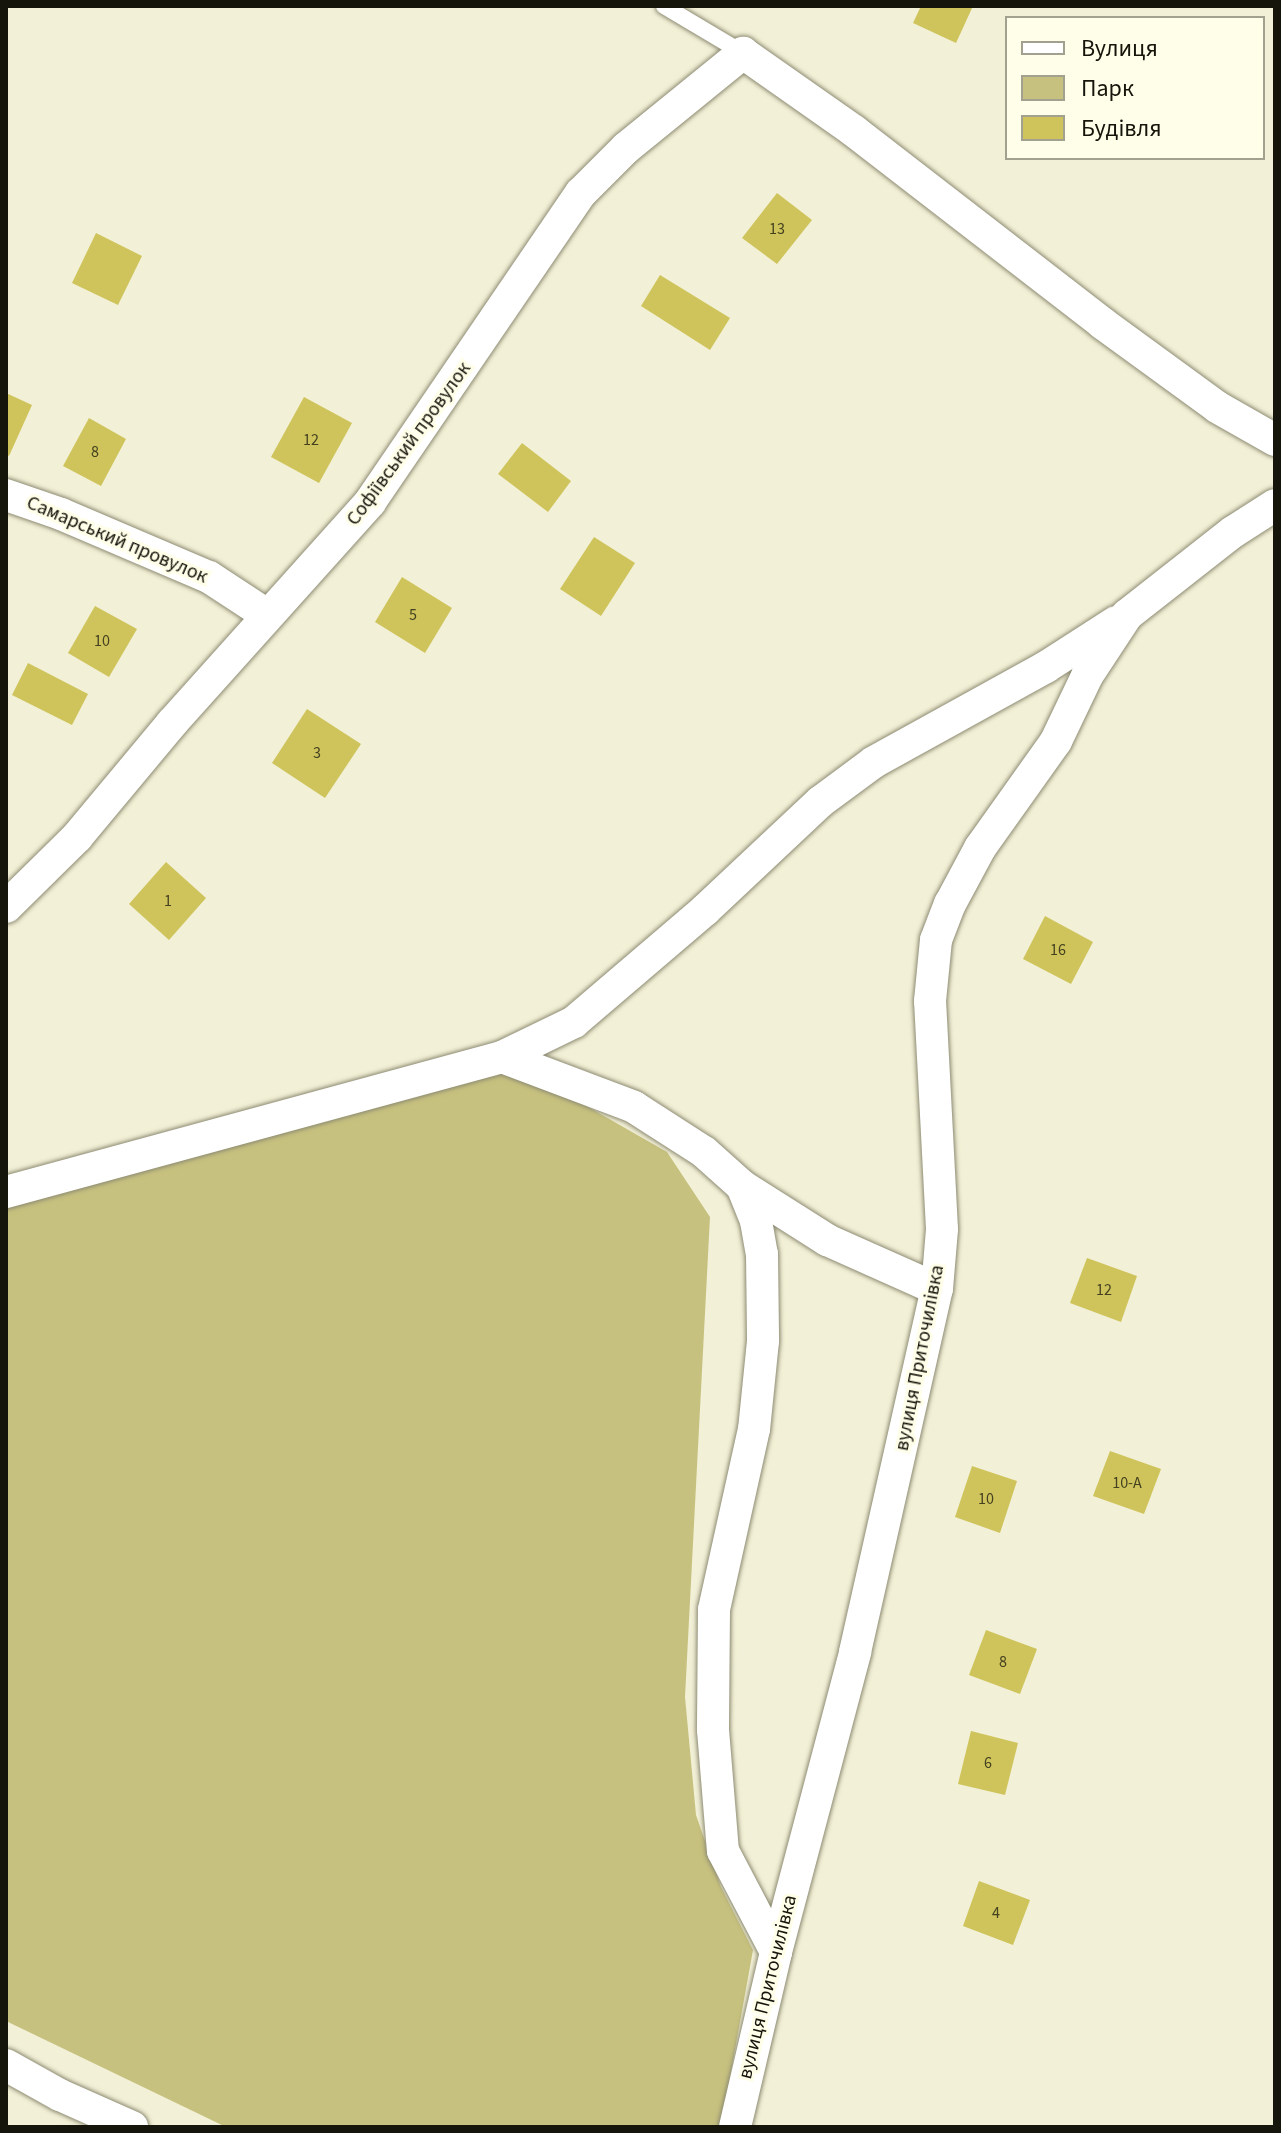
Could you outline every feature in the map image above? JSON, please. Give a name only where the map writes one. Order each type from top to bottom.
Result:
[{"type":"street","points":[[743,53],[877,147],[1204,397],[1275,440]]},
{"type":"street","name":"Софіївський провулок","points":[[6,907],[77,837],[267,615],[370,502],[581,193],[626,148],[743,53]]},
{"type":"street","name":"Самарський провулок","points":[[6,495],[61,514],[209,577],[267,615]]},
{"type":"street","name":"вулиця Приточилівка","points":[[735,2127],[776,1952],[855,1652],[937,1289],[942,1229],[930,1001],[936,940],[950,904],[980,848],[1056,741],[1087,676],[1127,615],[1233,532],[1275,505]]},
{"type":"street","points":[[6,1192],[502,1057],[574,1022],[705,910],[820,802],[874,762],[1046,667],[1127,615]]},
{"type":"street","points":[[502,1057],[634,1107],[704,1152],[742,1186],[827,1240],[937,1289]]},
{"type":"street","points":[[742,1186],[756,1221],[762,1254],[763,1341],[754,1429],[714,1610],[713,1730],[723,1851],[776,1952]]},
{"type":"street","points":[[6,2065],[60,2095],[132,2127]]},
{"type":"street","points":[[60,2095],[65,2127]]},
{"type":"lane","points":[[664,6],[743,53]]},
{"type":"green space","points":[[468,1070],[534,1076],[667,1152],[710,1217],[685,1697],[696,1815],[721,1887],[753,1950],[721,2127],[226,2127],[6,2021],[6,1197]]},
{"type":"building","points":[[921,6],[973,6],[956,43],[913,23]]},
{"type":"building","points":[[777,193],[812,220],[777,264],[742,238]]},
{"type":"building","points":[[96,233],[142,256],[118,305],[72,283]]},
{"type":"building","points":[[660,275],[730,318],[710,350],[641,306]]},
{"type":"building","points":[[6,393],[32,405],[9,456],[6,454]]},
{"type":"building","points":[[304,397],[352,423],[319,483],[271,457]]},
{"type":"building","points":[[89,418],[126,439],[101,486],[63,466]]},
{"type":"building","points":[[522,443],[571,481],[548,512],[498,474]]},
{"type":"building","points":[[594,537],[635,563],[601,616],[560,589]]},
{"type":"building","points":[[402,577],[452,608],[425,653],[375,622]]},
{"type":"building","points":[[95,606],[137,629],[109,677],[68,653]]},
{"type":"building","points":[[28,663],[88,694],[72,725],[12,695]]},
{"type":"building","points":[[307,709],[361,744],[325,798],[272,763]]},
{"type":"building","points":[[166,862],[206,898],[169,940],[129,904]]},
{"type":"building","points":[[1045,916],[1093,942],[1071,984],[1023,959]]},
{"type":"building","points":[[1087,1258],[1137,1276],[1121,1322],[1070,1303]]},
{"type":"building","points":[[1110,1451],[1161,1469],[1144,1514],[1093,1496]]},
{"type":"building","points":[[972,1466],[1017,1481],[1000,1533],[955,1517]]},
{"type":"building","points":[[986,1630],[1037,1649],[1020,1694],[969,1675]]},
{"type":"building","points":[[971,1731],[1018,1743],[1005,1795],[958,1784]]},
{"type":"building","points":[[979,1881],[1030,1900],[1013,1945],[963,1926]]}]
